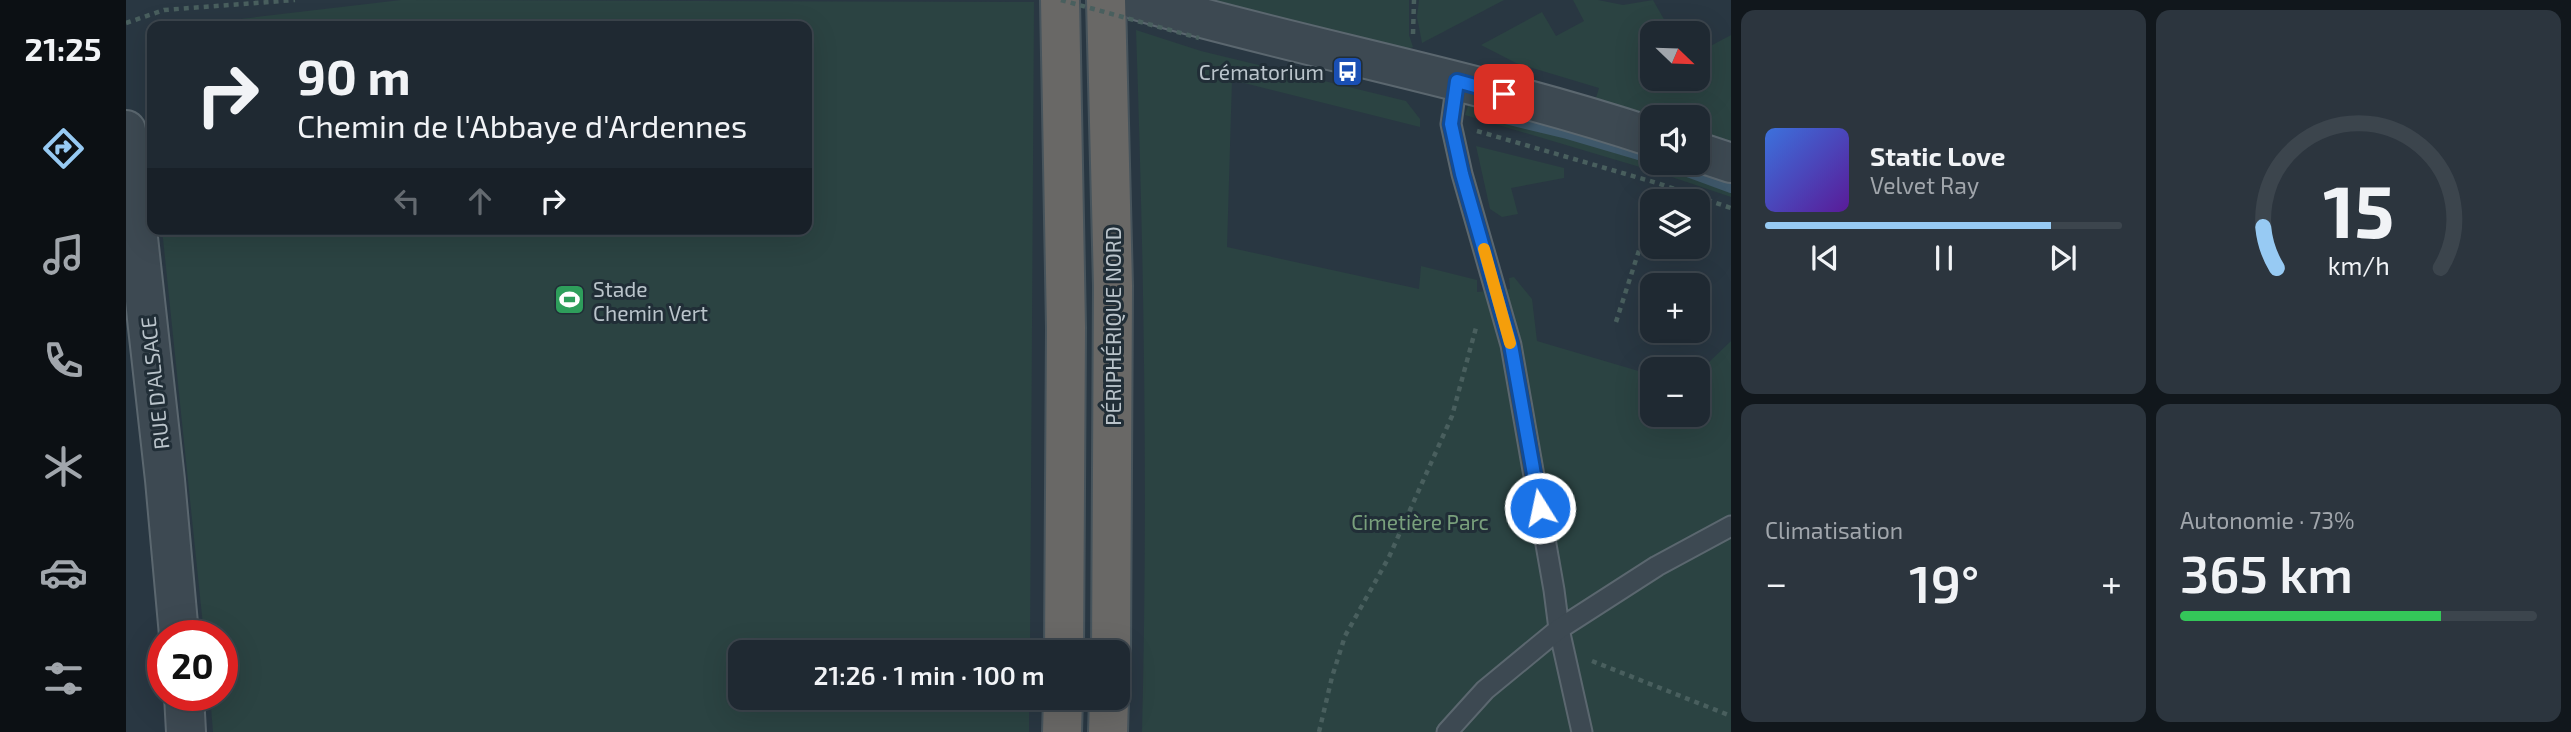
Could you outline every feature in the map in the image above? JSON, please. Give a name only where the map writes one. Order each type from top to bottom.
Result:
[{"type":"highway","points":[[1060,0],[1066,328],[1064,640]]},
{"type":"highway","name":"PÉRIPHÉRIQUE NORD","points":[[1106,0],[1113,286],[1111,640]]},
{"type":"highway","points":[[1062,732],[1063,710]]},
{"type":"highway","points":[[1108,732],[1109,710]]},
{"type":"street","points":[[1136,0],[1197,27],[1457,81],[1640,133]]},
{"type":"street","name":"RUE D'ALSACE","points":[[126,130],[165,480],[177,620]]},
{"type":"street","points":[[1710,156],[1731,163]]},
{"type":"street","points":[[185,711],[186,732]]},
{"type":"lane","points":[[1457,81],[1451,124],[1496,298],[1511,345],[1559,629],[1582,732]]},
{"type":"lane","points":[[1447,732],[1485,690],[1559,629],[1657,566],[1731,526]]},
{"type":"path","points":[[163,0],[164,10]]},
{"type":"path","points":[[126,23],[164,10],[295,0]]},
{"type":"path","points":[[1060,0],[1197,27]]},
{"type":"path","points":[[1472,130],[1644,179],[1731,208]]},
{"type":"path","points":[[1616,323],[1640,247]]},
{"type":"path","points":[[1319,732],[1345,636],[1389,557],[1452,416],[1482,305],[1496,298]]},
{"type":"path","points":[[1563,649],[1731,716]]},
{"type":"green space","name":"Stade Chemin Vert","points":[[401,0],[1034,2],[1030,640],[728,640],[728,710],[1029,710],[1029,732],[213,732],[211,711],[238,711],[238,620],[202,620],[163,235],[812,235],[812,21],[223,21]]},
{"type":"green space","points":[[1203,0],[1409,0],[1409,35],[1413,47],[1400,53]]},
{"type":"green space","points":[[1419,0],[1504,0],[1422,43],[1417,17]]},
{"type":"green space","points":[[1573,0],[1598,0],[1623,5],[1653,0],[1665,21],[1640,21],[1640,91],[1710,91],[1710,46],[1731,35],[1731,144],[1710,137],[1710,105],[1640,105],[1640,114],[1595,101],[1599,88],[1516,63],[1481,45],[1542,12],[1556,36],[1584,21]]},
{"type":"green space","name":"Cimetière Parc","points":[[1136,30],[1201,51],[1406,101],[1420,119],[1420,127],[1232,80],[1227,247],[1419,289],[1421,266],[1477,280],[1477,292],[1510,289],[1509,278],[1514,277],[1532,299],[1537,341],[1640,371],[1640,427],[1710,427],[1710,361],[1731,341],[1731,732],[1142,732],[1145,556]]},
{"type":"green space","points":[[1478,103],[1640,146],[1640,167],[1465,115],[1468,106]]},
{"type":"green space","points":[[1476,146],[1564,168],[1564,178],[1511,188],[1518,214],[1502,217],[1490,209]]},
{"type":"green space","points":[[1710,169],[1731,176],[1731,197],[1666,175],[1710,175]]},
{"type":"waterway","points":[[1481,113],[1640,155]]},
{"type":"waterway","points":[[1696,175],[1731,188]]},
{"type":"slow traffic","points":[[1484,249],[1510,343]]},
{"type":"place","name":"Crématorium","points":[[1347,71]]},
{"type":"place","name":"Stade Chemin Vert","points":[[570,300]]},
{"type":"route","points":[[1504,94],[1457,81],[1451,124],[1462,174],[1511,345],[1540,508]]}]
